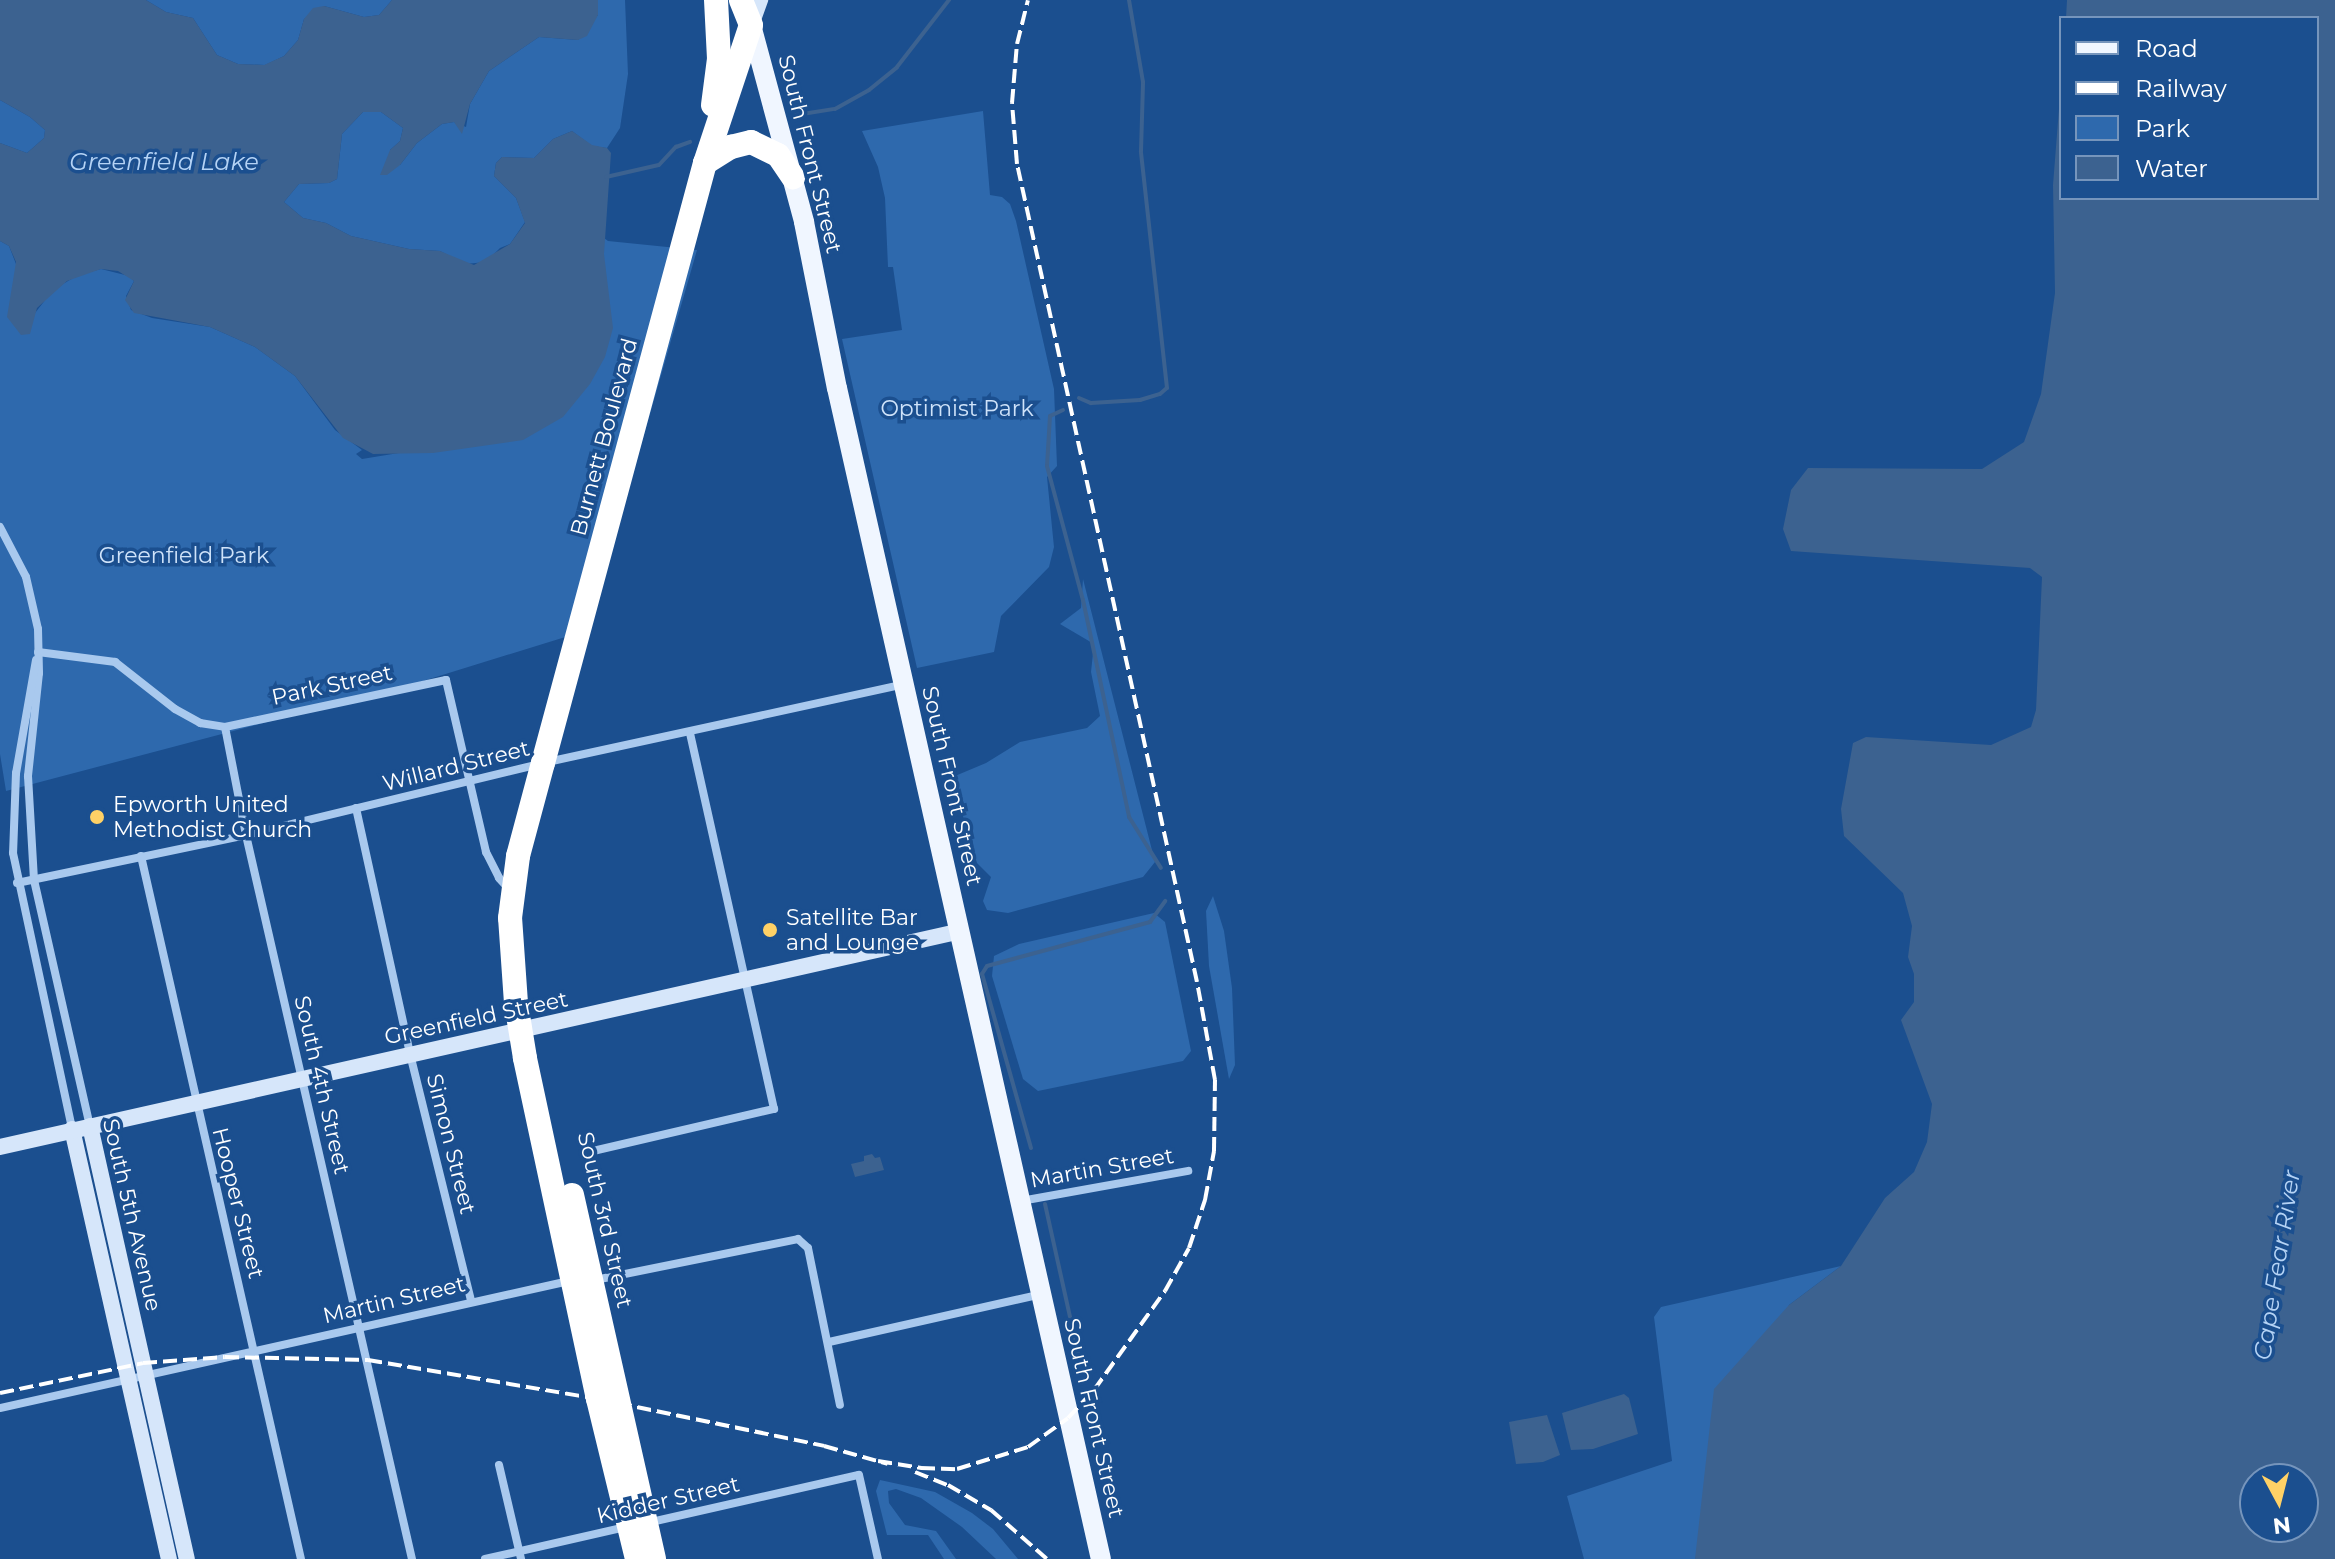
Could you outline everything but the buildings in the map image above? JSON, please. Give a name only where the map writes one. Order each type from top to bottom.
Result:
[{"type":"highway","points":[[705,163],[719,59],[716,0]]},
{"type":"highway","points":[[741,0],[751,25]]},
{"type":"highway","name":"Burnett Boulevard","points":[[512,891],[543,763],[705,163],[751,25]]},
{"type":"highway","points":[[705,163],[731,147],[751,142],[778,155],[793,177]]},
{"type":"highway","name":"South 3rd Street","points":[[512,891],[510,945],[583,1280],[598,1399],[638,1525],[654,1559]]},
{"type":"highway","name":"South 3rd Street","points":[[637,1559],[638,1525]]},
{"type":"main road","name":"South Front Street","points":[[751,25],[793,177],[1101,1559]]},
{"type":"street","name":"Burnett Boulevard","points":[[751,25],[760,0]]},
{"type":"street","points":[[0,527],[26,577],[38,629],[38,652],[109,660],[132,673],[175,709],[200,723],[225,727]]},
{"type":"street","name":"South 5th Avenue","points":[[38,652],[28,776],[34,880],[187,1559]]},
{"type":"street","name":"South 5th Avenue","points":[[38,652],[23,723],[11,817],[17,883],[169,1559]]},
{"type":"street","name":"Park Street","points":[[225,727],[446,680],[469,783]]},
{"type":"street","name":"Willard Street","points":[[17,883],[246,835],[543,763],[905,684]]},
{"type":"street","name":"South 4th Street","points":[[225,727],[246,835],[412,1559]]},
{"type":"street","points":[[593,1151],[774,1109],[690,732]]},
{"type":"street","points":[[469,783],[486,852],[499,878],[512,891]]},
{"type":"street","name":"Simon Street","points":[[356,808],[410,1054],[471,1301]]},
{"type":"street","name":"Hooper Street","points":[[141,856],[301,1559]]},
{"type":"street","name":"Greenfield Street","points":[[0,1147],[961,931]]},
{"type":"street","name":"Martin Street","points":[[1021,1201],[1188,1171]]},
{"type":"street","name":"Martin Street","points":[[0,1408],[471,1301],[798,1239],[808,1248],[829,1342]]},
{"type":"street","points":[[840,1405],[829,1342],[1042,1294]]},
{"type":"street","points":[[499,1465],[520,1555]]},
{"type":"street","name":"Kidder Street","points":[[485,1559],[520,1555],[859,1475],[878,1559]]},
{"type":"green space","points":[[146,0],[392,0],[379,15],[364,17],[324,6],[304,19],[298,40],[284,56],[265,65],[238,64],[217,55],[193,18],[166,12]]},
{"type":"green space","points":[[598,0],[625,0],[628,74],[620,128],[607,148],[592,146],[572,131],[553,139],[534,158],[502,157],[496,163],[494,176],[516,198],[525,222],[510,244],[500,248],[486,262],[465,264],[440,251],[409,249],[351,236],[326,223],[303,218],[284,202],[299,184],[329,183],[337,179],[342,134],[363,112],[381,112],[403,128],[400,141],[390,150],[400,165],[417,143],[442,124],[454,122],[466,127],[470,104],[489,71],[539,37],[578,40],[598,15]]},
{"type":"green space","points":[[0,100],[30,117],[45,130],[44,138],[27,153],[0,143]]},
{"type":"green space","name":"Optimist Park","points":[[983,111],[990,195],[1002,197],[1010,204],[1016,221],[1054,389],[1057,466],[1047,477],[1054,547],[1049,567],[1001,616],[994,652],[917,668],[842,339],[902,330],[893,267],[888,267],[885,198],[878,167],[862,131]]},
{"type":"green space","name":"Greenfield Park","points":[[572,214],[608,241],[697,250],[588,630],[423,681],[6,791],[0,754],[0,241],[9,246],[35,313],[53,290],[78,275],[101,269],[129,276],[134,281],[126,296],[131,310],[152,318],[210,327],[255,347],[295,376],[335,430],[362,450],[356,454],[362,459],[466,442]]},
{"type":"green space","points":[[1083,579],[1155,862],[1143,877],[1008,913],[987,910],[983,901],[991,877],[977,863],[960,806],[955,776],[986,763],[1020,742],[1087,728],[1100,716],[1091,672],[1094,644],[1060,624],[1081,608]]},
{"type":"green space","points":[[1213,896],[1224,931],[1232,988],[1235,1065],[1229,1079],[1209,966],[1206,911]]},
{"type":"green space","points":[[1154,913],[1165,922],[1191,1051],[1183,1061],[1038,1091],[1023,1079],[992,976],[994,956],[1019,944]]},
{"type":"green space","points":[[1841,1266],[1789,1305],[1695,1559],[1584,1559],[1567,1496],[1672,1461],[1654,1317],[1661,1307]]},
{"type":"green space","points":[[880,1480],[935,1492],[972,1513],[993,1529],[1018,1559],[996,1559],[962,1527],[921,1498],[896,1489],[888,1491],[889,1503],[905,1525],[936,1531],[956,1559],[944,1559],[928,1535],[887,1535],[876,1491]]},
{"type":"water","name":"Greenfield Lake","points":[[0,0],[146,0],[166,12],[193,18],[217,55],[238,64],[264,65],[284,56],[298,40],[304,19],[313,8],[324,6],[364,17],[379,15],[392,0],[598,0],[598,15],[587,36],[578,40],[539,37],[489,71],[470,104],[462,134],[454,122],[442,124],[417,143],[400,165],[387,175],[380,175],[390,150],[400,141],[403,128],[381,112],[363,112],[342,134],[337,179],[329,183],[299,184],[284,202],[303,218],[326,223],[351,236],[409,249],[440,251],[474,265],[510,244],[525,223],[516,198],[494,176],[496,163],[502,157],[534,158],[553,139],[572,131],[592,145],[607,148],[611,153],[604,254],[613,328],[605,357],[590,384],[563,417],[523,440],[433,453],[373,454],[343,438],[295,376],[255,347],[210,327],[134,313],[125,300],[134,281],[118,271],[101,269],[67,281],[37,308],[30,334],[21,335],[7,317],[16,262],[9,246],[0,241],[0,143],[27,153],[44,138],[45,130],[30,117],[0,100]]},
{"type":"water","name":"Cape Fear River","points":[[2067,0],[2335,0],[2335,1559],[1695,1559],[1714,1389],[1789,1305],[1841,1266],[1885,1198],[1914,1172],[1927,1142],[1932,1104],[1901,1020],[1914,1002],[1914,974],[1908,957],[1912,926],[1903,893],[1844,836],[1841,809],[1853,743],[1866,737],[1991,745],[2031,727],[2036,710],[2042,577],[2030,568],[1791,551],[1783,529],[1791,490],[1808,468],[1982,469],[2024,442],[2041,394],[2055,293],[2053,185],[2059,108],[2059,200],[2319,200],[2319,16],[2066,16]]},
{"type":"water","points":[[872,1154],[875,1158],[880,1157],[884,1170],[855,1177],[851,1164],[864,1161],[864,1156]]},
{"type":"water","points":[[1624,1394],[1629,1398],[1638,1434],[1593,1449],[1571,1450],[1562,1413]]},
{"type":"water","points":[[1547,1415],[1560,1455],[1543,1462],[1516,1464],[1509,1422]]},
{"type":"waterway","points":[[796,115],[835,109],[869,90],[897,67],[949,0]]},
{"type":"waterway","points":[[1079,398],[1091,403],[1140,400],[1160,394],[1167,388],[1141,151],[1143,82],[1129,0]]},
{"type":"waterway","points":[[606,177],[659,165],[676,147],[690,142]]},
{"type":"waterway","points":[[1063,410],[1050,416],[1047,466],[1083,600],[1129,817],[1161,868]]},
{"type":"waterway","points":[[1031,1148],[982,974],[987,966],[1150,922],[1165,901]]},
{"type":"waterway","points":[[1045,1204],[1082,1371]]},
{"type":"railway","points":[[878,1461],[921,1468],[957,1469],[1028,1447],[1068,1418],[1094,1390],[1165,1291],[1189,1248],[1205,1200],[1214,1151],[1215,1080],[1197,982],[1017,164],[1012,103],[1017,44],[1028,0]]},
{"type":"railway","points":[[0,1393],[143,1363],[225,1357],[368,1360],[598,1399],[824,1446],[888,1464]]},
{"type":"railway","points":[[915,1472],[948,1485],[991,1510],[1047,1559]]},
{"type":"place","name":"Epworth United Methodist Church","points":[[97,817]]},
{"type":"place","name":"Satellite Bar and Lounge","points":[[770,930]]}]
